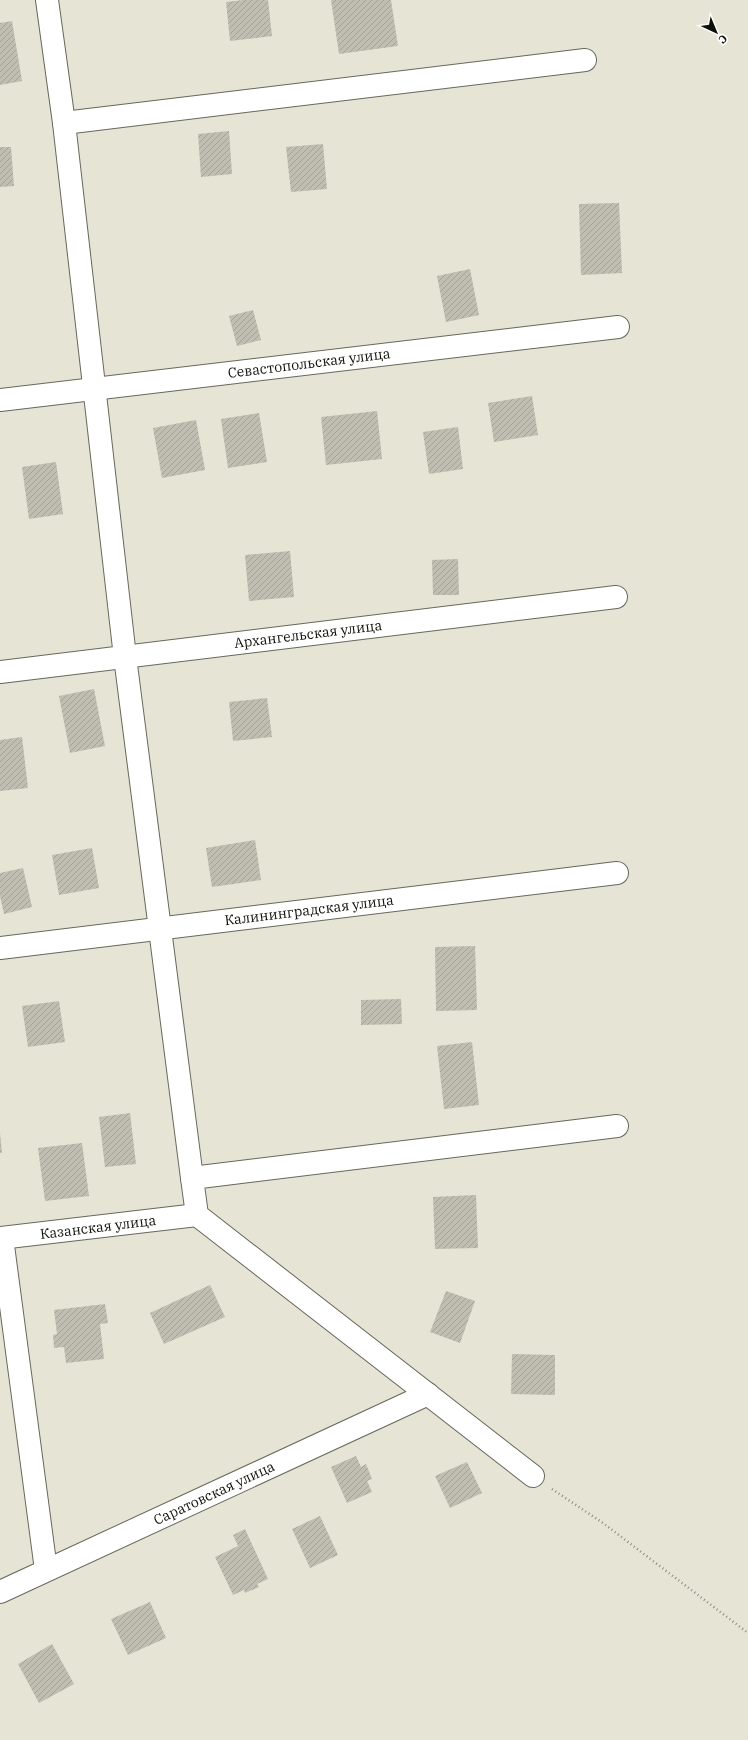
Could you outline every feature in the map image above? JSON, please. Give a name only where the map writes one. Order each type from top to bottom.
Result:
[{"type":"street","points":[[47,0],[64,123],[93,389],[125,657],[197,1215],[533,1476]]},
{"type":"street","points":[[64,123],[585,60]]},
{"type":"street","name":"Севастопольская улица","points":[[0,400],[618,327]]},
{"type":"street","name":"Архангельская улица","points":[[0,672],[616,597]]},
{"type":"street","name":"Калининградская улица","points":[[0,948],[617,873]]},
{"type":"street","points":[[192,1178],[617,1126]]},
{"type":"street","name":"Казанская улица","points":[[1,1238],[197,1215]]},
{"type":"street","points":[[1,1238],[46,1570]]},
{"type":"street","name":"Саратовская улица","points":[[0,1592],[428,1394]]},
{"type":"path","points":[[533,1476],[603,1522],[748,1634]]},
{"type":"building","points":[[268,0],[272,36],[230,41],[226,2]]},
{"type":"building","points":[[331,0],[391,0],[398,46],[339,54]]},
{"type":"building","points":[[12,21],[22,81],[0,85],[0,23]]},
{"type":"building","points":[[229,131],[232,174],[201,177],[198,134]]},
{"type":"building","points":[[323,144],[327,189],[291,192],[286,147]]},
{"type":"building","points":[[0,147],[11,147],[14,186],[0,187]]},
{"type":"building","points":[[619,203],[622,273],[581,275],[579,204]]},
{"type":"building","points":[[470,269],[479,315],[446,322],[437,276]]},
{"type":"building","points":[[253,310],[261,340],[237,346],[229,316]]},
{"type":"building","points":[[532,396],[538,435],[494,442],[488,403]]},
{"type":"building","points":[[377,411],[382,459],[326,465],[321,417]]},
{"type":"building","points":[[259,413],[267,462],[228,468],[221,419]]},
{"type":"building","points":[[196,420],[205,470],[162,478],[153,428]]},
{"type":"building","points":[[458,427],[463,469],[429,474],[423,432]]},
{"type":"building","points":[[56,462],[63,514],[29,519],[22,467]]},
{"type":"building","points":[[290,551],[294,597],[249,601],[245,555]]},
{"type":"building","points":[[458,559],[459,595],[433,595],[432,560]]},
{"type":"building","points":[[94,689],[105,746],[70,753],[59,696]]},
{"type":"building","points":[[267,698],[272,737],[233,741],[229,702]]},
{"type":"building","points":[[22,737],[28,788],[0,791],[0,740]]},
{"type":"building","points":[[255,840],[261,880],[212,887],[206,848]]},
{"type":"building","points":[[92,848],[99,888],[59,895],[52,855]]},
{"type":"building","points":[[23,868],[32,907],[4,914],[0,896],[0,873]]},
{"type":"building","points":[[475,946],[477,1010],[436,1011],[435,947]]},
{"type":"building","points":[[401,999],[402,1024],[361,1025],[361,1000]]},
{"type":"building","points":[[59,1001],[65,1042],[28,1047],[22,1006]]},
{"type":"building","points":[[472,1042],[479,1105],[444,1109],[437,1046]]},
{"type":"building","points":[[130,1113],[136,1164],[105,1167],[99,1117]]},
{"type":"building","points":[[0,1133],[2,1153],[0,1153]]},
{"type":"building","points":[[82,1143],[89,1196],[45,1201],[38,1148]]},
{"type":"building","points":[[476,1195],[478,1248],[435,1249],[433,1197]]},
{"type":"building","points":[[210,1285],[225,1317],[164,1344],[150,1313]]},
{"type":"building","points":[[446,1291],[475,1301],[460,1343],[430,1332]]},
{"type":"building","points":[[105,1304],[108,1323],[100,1324],[104,1359],[66,1363],[64,1347],[54,1348],[53,1335],[57,1334],[54,1310]]},
{"type":"building","points":[[512,1354],[555,1355],[555,1395],[511,1394]]},
{"type":"building","points":[[356,1456],[361,1467],[366,1464],[372,1479],[367,1481],[372,1492],[347,1503],[331,1467]]},
{"type":"building","points":[[467,1462],[482,1493],[450,1508],[435,1476]]},
{"type":"building","points":[[320,1516],[338,1555],[310,1568],[292,1529]]},
{"type":"building","points":[[245,1529],[268,1579],[257,1584],[259,1587],[245,1593],[244,1590],[233,1595],[215,1557],[238,1546],[233,1535]]},
{"type":"building","points":[[150,1602],[166,1638],[128,1655],[111,1619]]},
{"type":"building","points":[[52,1644],[74,1684],[39,1703],[18,1664]]}]
